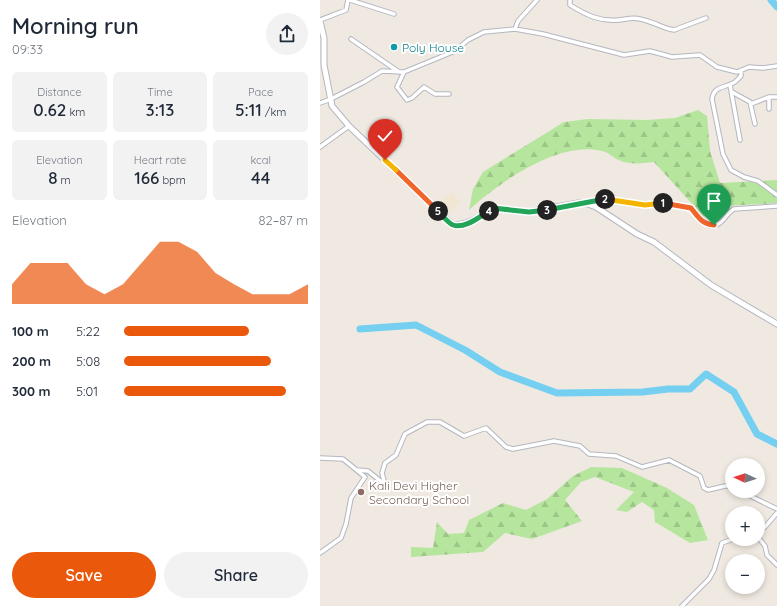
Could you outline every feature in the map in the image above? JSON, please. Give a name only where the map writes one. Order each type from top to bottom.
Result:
[{"type":"street","points":[[394,14],[349,0],[346,10],[320,21],[324,38],[324,65],[332,106],[349,126],[453,225],[462,225],[473,221],[493,208],[529,212],[585,203],[600,199],[645,205],[659,202],[691,208],[697,218],[714,225],[719,224],[730,211],[734,209],[777,206]]},
{"type":"street","points":[[368,5],[369,0]]},
{"type":"street","points":[[515,29],[518,21],[537,0]]},
{"type":"street","points":[[570,0],[570,5],[586,16],[617,20],[630,18],[642,19],[669,30],[674,30],[706,18]]},
{"type":"street","points":[[320,103],[364,82],[382,71],[402,72],[455,51],[468,40],[484,32],[515,29],[543,34],[624,55],[650,51],[672,57],[700,55],[721,68],[737,72],[741,72],[749,67],[763,68],[777,66]]},
{"type":"street","points":[[352,39],[402,72]]},
{"type":"street","points":[[402,72],[397,87],[407,100],[417,94],[422,87],[435,94],[449,94]]},
{"type":"street","points":[[741,72],[741,76],[730,84],[717,89],[713,93],[712,99],[716,127],[730,170],[758,181],[777,195]]},
{"type":"street","points":[[730,84],[740,140]]},
{"type":"street","points":[[732,92],[751,104],[755,124]]},
{"type":"street","points":[[751,104],[769,97],[777,97]]},
{"type":"street","points":[[769,97],[769,109]]},
{"type":"street","points":[[320,147],[349,126]]},
{"type":"street","points":[[585,203],[596,207],[637,234],[654,242],[711,285],[777,324]]},
{"type":"street","points":[[357,470],[368,471],[383,483],[382,473],[385,463],[396,455],[406,434],[427,422],[433,421],[440,422],[464,436],[486,428],[506,446],[513,449],[554,440],[580,446],[589,454],[616,456],[642,467],[668,460],[700,476],[704,488],[708,490],[725,486]]},
{"type":"street","points":[[320,458],[343,459],[364,477],[351,498],[346,524],[341,538],[320,553]]},
{"type":"street","points":[[752,498],[777,509]]},
{"type":"street","points":[[765,527],[777,513]]},
{"type":"street","points":[[682,606],[709,578],[714,570],[722,543],[725,542]]},
{"type":"street","points":[[765,546],[767,555],[777,566]]},
{"type":"shaded area","points":[[451,192],[461,202],[448,213],[439,205]]},
{"type":"green space","points":[[698,110],[707,116],[710,151],[720,183],[777,180],[777,203],[726,206],[714,217],[703,216],[654,162],[629,163],[618,160],[602,151],[585,149],[549,157],[531,166],[497,187],[469,210],[473,189],[483,172],[564,122],[588,119],[647,120],[675,118]]},
{"type":"green space","points":[[591,467],[622,468],[667,488],[694,505],[708,540],[690,543],[655,522],[654,510],[642,502],[627,512],[616,510],[634,492],[595,477],[581,482],[565,500],[582,521],[532,539],[505,533],[483,552],[411,557],[411,547],[433,548],[437,522],[448,534],[464,533],[469,520],[503,503],[526,510],[547,499],[573,476]]},
{"type":"waterway","points":[[771,0],[777,7]]},
{"type":"waterway","points":[[360,329],[416,325],[465,350],[500,372],[557,393],[643,392],[668,389],[690,389],[706,374],[734,392],[757,434],[777,444]]},
{"type":"place","name":"Poly House","points":[[394,47]]},
{"type":"place","name":"Kali Devi Higher Secondary School","points":[[361,492]]},
{"type":"route","points":[[385,160],[453,225],[462,225],[473,221],[493,208],[529,212],[541,211],[600,199],[645,205],[659,202],[691,208],[697,218],[714,225]]}]
